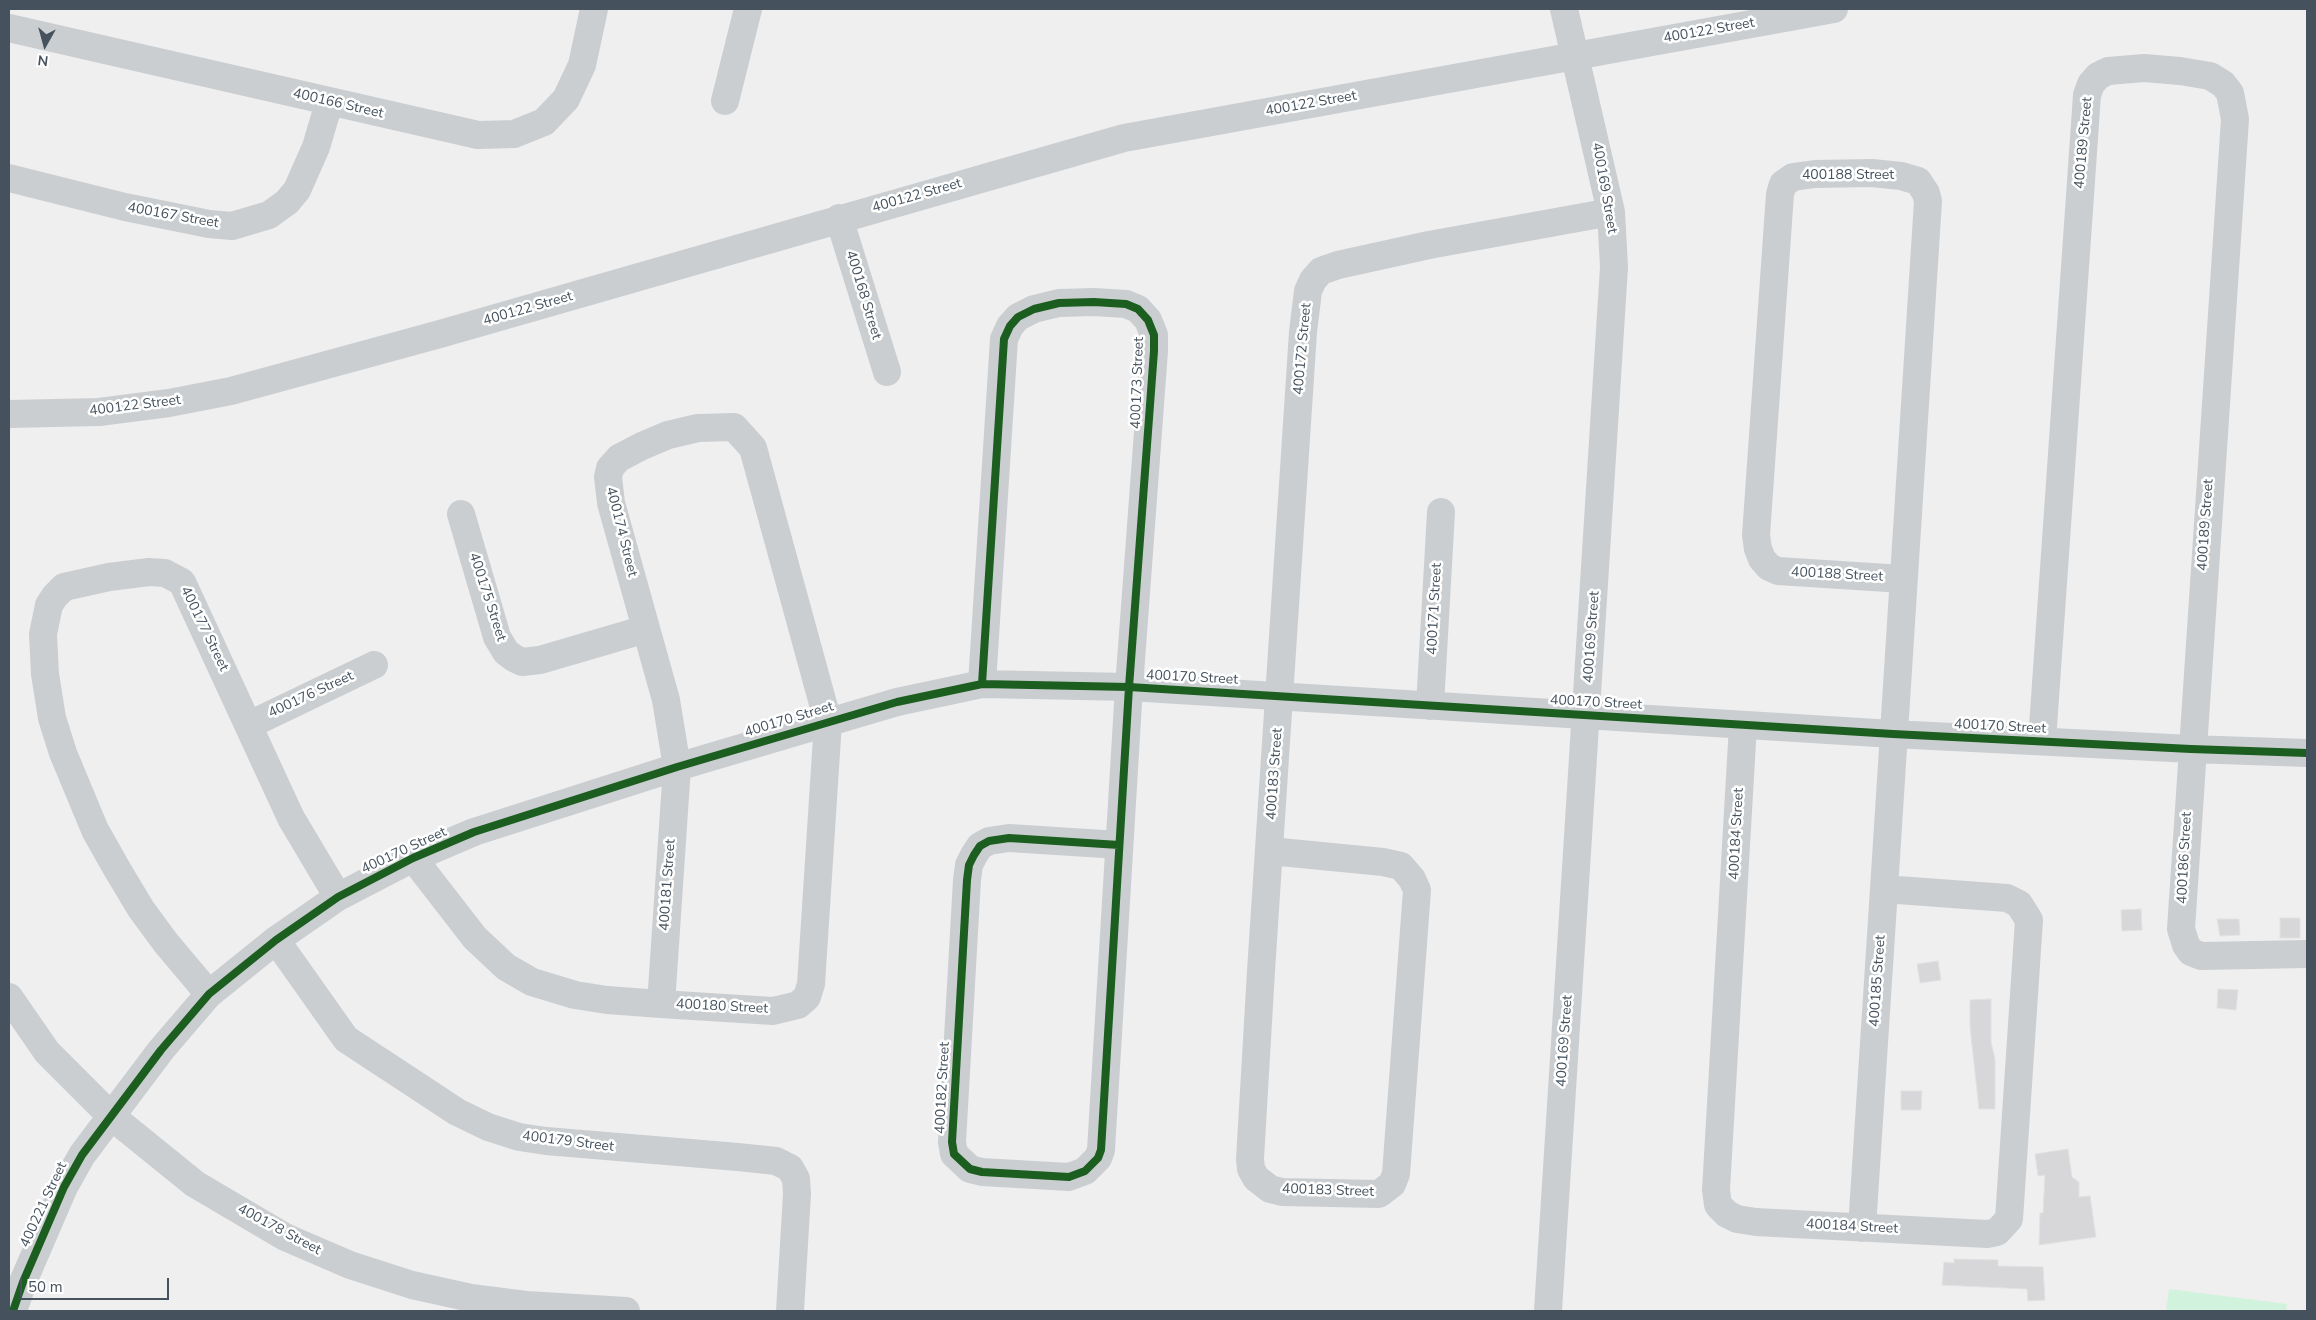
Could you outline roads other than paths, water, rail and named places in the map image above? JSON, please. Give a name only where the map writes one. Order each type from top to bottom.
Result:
[{"type":"street","points":[[725,101],[748,9]]},
{"type":"street","name":"400169 Street","points":[[1548,1311],[1587,714],[1612,303],[1614,239],[1612,212],[1564,9]]},
{"type":"street","name":"400122 Street","points":[[9,414],[99,412],[169,403],[231,391],[440,334],[839,218],[1124,138],[1834,9]]},
{"type":"street","name":"400166 Street","points":[[9,28],[53,36],[329,103],[478,135],[514,134],[544,122],[566,99],[582,65],[590,10]]},
{"type":"street","name":"400189 Street","points":[[2042,741],[2084,113],[2091,84],[2098,76],[2108,71],[2144,68],[2210,76],[2223,84],[2232,98],[2235,119],[2191,749]]},
{"type":"street","name":"400167 Street","points":[[9,178],[125,207],[208,224],[232,226],[269,215],[287,202],[298,190],[316,147],[329,103]]},
{"type":"street","name":"400188 Street","points":[[1894,734],[1904,579],[1927,220],[1926,193],[1918,181],[1902,176],[1872,173],[1815,174],[1792,177],[1783,184],[1780,194],[1756,535],[1758,549],[1762,560],[1769,567],[1778,571],[1904,579]]},
{"type":"street","name":"400172 Street","points":[[1280,696],[1304,332],[1306,307],[1313,280],[1321,271],[1338,265],[1429,245],[1612,212]]},
{"type":"street","name":"400168 Street","points":[[839,218],[887,372]]},
{"type":"street","name":"400173 Street","points":[[982,684],[1004,339],[1010,326],[1018,317],[1034,309],[1059,303],[1094,302],[1126,304],[1138,309],[1148,320],[1154,335],[1130,687]]},
{"type":"street","name":"400174 Street","points":[[677,767],[666,700],[610,495],[608,477],[610,468],[619,458],[668,435],[698,428],[734,427],[746,437],[753,448],[828,722]]},
{"type":"street","name":"400171 Street","points":[[1430,706],[1441,512]]},
{"type":"street","name":"400175 Street","points":[[461,514],[497,637],[506,652],[514,658],[522,662],[540,660],[646,629]]},
{"type":"street","name":"400177 Street","points":[[209,994],[166,943],[131,893],[96,830],[63,753],[52,718],[45,674],[44,642],[45,618],[55,596],[64,587],[108,577],[149,572],[165,573],[176,577],[189,592],[291,818],[338,897]]},
{"type":"street","name":"400176 Street","points":[[249,725],[374,665]]},
{"type":"street","name":"400170 Street","points":[[111,1116],[161,1050],[209,994],[276,940],[338,897],[413,858],[474,832],[677,767],[897,702],[982,684],[1130,687],[1894,734],[2307,753]]},
{"type":"street","name":"400182 Street","points":[[1119,845],[1009,838],[989,841],[980,846],[969,865],[952,1142],[954,1154],[970,1169],[982,1172],[1069,1177],[1085,1171],[1098,1158],[1101,1150],[1130,687]]},
{"type":"street","name":"400183 Street","points":[[1270,851],[1383,862],[1401,866],[1412,879],[1417,890],[1418,902],[1396,1174],[1392,1184],[1379,1194],[1282,1192],[1261,1184],[1251,1169],[1260,971],[1280,696]]},
{"type":"street","name":"400180 Street","points":[[413,858],[474,938],[506,967],[539,985],[575,995],[661,1004],[774,1011],[798,1005],[807,997],[812,975],[828,722]]},
{"type":"street","name":"400184 Street","points":[[1743,725],[1716,1190],[1718,1205],[1727,1214],[1737,1219],[1987,1234],[1997,1232],[2009,1219],[2030,946],[2030,920],[2019,904],[2007,898],[1884,889]]},
{"type":"street","name":"400185 Street","points":[[1862,1228],[1894,734]]},
{"type":"street","name":"400186 Street","points":[[2191,749],[2181,929],[2186,946],[2191,952],[2201,956],[2307,954]]},
{"type":"street","name":"400181 Street","points":[[661,1004],[677,767]]},
{"type":"street","name":"400179 Street","points":[[276,940],[346,1039],[457,1112],[488,1127],[519,1137],[546,1142],[738,1157],[776,1162],[790,1168],[796,1179],[798,1194],[790,1311]]},
{"type":"street","name":"400178 Street","points":[[9,997],[47,1052],[111,1116],[195,1184],[285,1237],[350,1265],[412,1285],[471,1298],[526,1305],[626,1311]]},
{"type":"street","name":"400221 Street","points":[[13,1311],[27,1273],[64,1187],[82,1155],[111,1116]]}]
